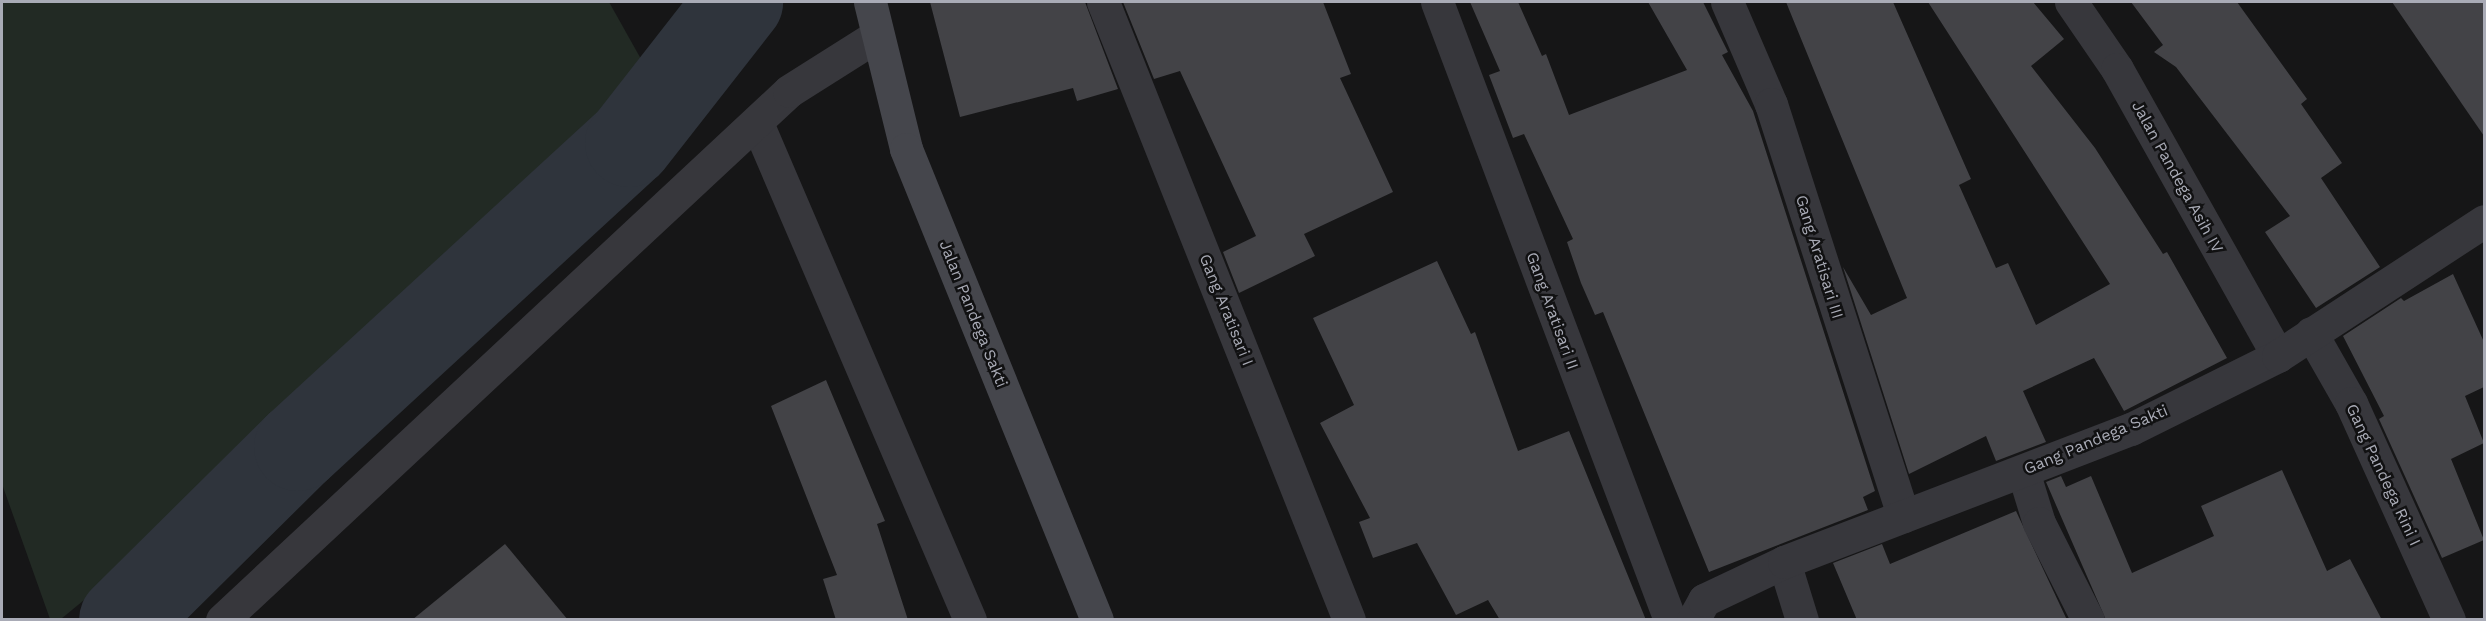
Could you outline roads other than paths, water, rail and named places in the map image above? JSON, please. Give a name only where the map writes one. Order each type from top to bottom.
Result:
[{"type":"main road","name":"Jalan Pandega Sakti","points":[[870,2],[876,36],[906,149],[1097,620]]},
{"type":"street","name":"Gang Aratisari I","points":[[1103,2],[1349,620]]},
{"type":"street","name":"Gang Aratisari II","points":[[1437,2],[1670,620]]},
{"type":"street","name":"Gang Aratisari III","points":[[1727,2],[1771,104],[1903,516]]},
{"type":"street","name":"Jalan Pandega Asih IV","points":[[2071,2],[2117,69],[2278,356]]},
{"type":"street","points":[[222,620],[789,91],[876,36]]},
{"type":"street","points":[[757,123],[970,620]]},
{"type":"street","name":"Gang Pandega Sakti","points":[[1693,620],[1704,600],[1784,562],[2131,429],[2278,356],[2484,221]]},
{"type":"street","name":"Gang Pandega Rini I","points":[[2311,333],[2351,404],[2449,620]]},
{"type":"street","points":[[2023,471],[2039,524],[2088,620]]},
{"type":"street","points":[[1784,562],[1802,620]]},
{"type":"waterway","points":[[123,620],[298,447],[629,143],[739,2]]}]
